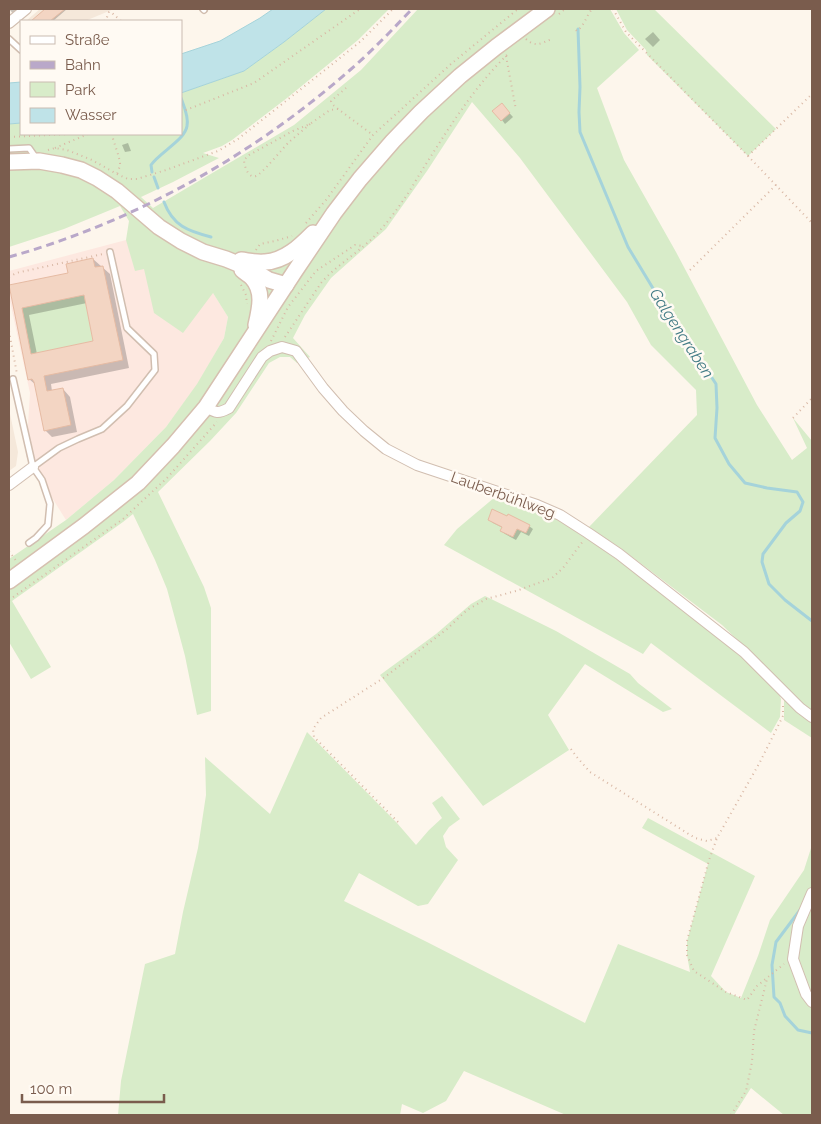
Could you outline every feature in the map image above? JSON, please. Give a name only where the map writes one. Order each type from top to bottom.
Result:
[{"type":"main road","points":[[9,580],[84,526],[138,483],[206,408],[286,284],[334,213],[360,179],[421,112],[460,76],[481,58],[553,11]]},
{"type":"main road","points":[[9,162],[39,161],[81,170],[97,178],[117,192],[181,241],[202,252],[253,270],[269,280],[286,284]]},
{"type":"main road","points":[[226,259],[272,261],[290,253],[311,236],[334,213]]},
{"type":"main road","points":[[226,259],[252,278],[259,289],[261,303],[255,331]]},
{"type":"main road","points":[[263,262],[277,270],[286,284]]},
{"type":"street","points":[[9,23],[26,9]]},
{"type":"street","points":[[206,408],[222,412],[229,408],[262,357],[270,351],[282,347]]},
{"type":"street","name":"Lauberbühlweg","points":[[282,347],[296,351],[323,388],[343,411],[386,449],[417,465],[537,505],[560,515],[619,554],[744,652],[800,708],[812,717]]},
{"type":"street","points":[[9,485],[33,467]]},
{"type":"street","points":[[812,893],[798,926],[793,959],[806,994],[812,1002]]},
{"type":"lane","points":[[9,39],[20,49]]},
{"type":"lane","points":[[9,149],[29,148],[39,161]]},
{"type":"lane","points":[[33,467],[59,448],[78,438],[102,430],[127,406],[155,370],[154,354],[126,328],[110,252]]},
{"type":"lane","points":[[13,379],[33,467],[42,480],[50,504],[48,525],[29,543]]},
{"type":"path","points":[[182,112],[254,83],[360,9]]},
{"type":"path","points":[[56,148],[80,154],[117,174],[138,179],[218,151],[249,131],[361,41],[392,9]]},
{"type":"path","points":[[553,11],[565,9]]},
{"type":"path","points":[[576,30],[580,29],[592,9]]},
{"type":"path","points":[[613,9],[626,32],[812,223]]},
{"type":"path","points":[[106,20],[109,12],[120,20]]},
{"type":"path","points":[[531,35],[526,39],[536,45],[552,39]]},
{"type":"path","points":[[282,347],[285,337],[321,282],[378,232],[402,202],[466,104],[494,68],[512,51]]},
{"type":"path","points":[[506,56],[516,110]]},
{"type":"path","points":[[346,88],[331,101],[332,104],[374,135]]},
{"type":"path","points":[[748,156],[812,94]]},
{"type":"path","points":[[310,124],[250,155],[244,160],[247,172],[252,176],[256,176],[291,140],[310,124],[330,110],[338,109]]},
{"type":"path","points":[[9,137],[48,135]]},
{"type":"path","points":[[39,161],[47,150],[86,135]]},
{"type":"path","points":[[112,135],[120,167],[117,174]]},
{"type":"path","points":[[690,270],[776,185]]},
{"type":"path","points":[[270,351],[272,340],[288,307],[316,271],[355,245],[364,246]]},
{"type":"path","points":[[9,277],[16,273],[110,252]]},
{"type":"path","points":[[246,295],[247,311]]},
{"type":"path","points":[[9,331],[18,378],[13,379]]},
{"type":"path","points":[[794,418],[812,398]]},
{"type":"path","points":[[398,822],[314,737],[314,729],[321,718],[385,676],[447,630],[467,610],[486,599],[552,578],[563,568],[588,533]]},
{"type":"path","points":[[777,684],[783,699],[783,716],[711,852],[687,941],[687,955],[694,971],[726,992],[746,1000],[757,986],[782,965]]},
{"type":"path","points":[[572,749],[590,772],[695,838],[707,841],[717,838]]},
{"type":"path","points":[[731,1115],[746,1092],[752,1062],[754,1030],[767,979]]},
{"type":"shaded area","points":[[40,9],[114,9],[87,20],[27,20]]},
{"type":"shaded area","points":[[126,240],[213,293],[228,317],[224,338],[197,385],[166,427],[114,480],[66,520],[26,456],[30,393],[9,297],[9,271]]},
{"type":"shaded area","points":[[9,409],[18,452],[16,466],[9,471]]},
{"type":"green space","points":[[326,9],[389,9],[358,40],[287,98],[232,140],[203,153],[219,158],[141,197],[153,208],[294,125],[361,70],[418,9],[610,9],[624,33],[639,50],[597,88],[624,160],[676,252],[757,405],[792,460],[807,448],[793,418],[812,441],[812,712],[722,625],[623,550],[589,527],[697,415],[696,390],[651,345],[627,302],[520,158],[472,102],[386,229],[331,278],[305,315],[293,338],[310,357],[297,363],[290,357],[280,357],[269,363],[236,413],[158,492],[204,587],[211,608],[211,711],[197,715],[185,656],[167,589],[133,514],[12,601],[51,667],[31,679],[9,642],[9,559],[66,520],[114,480],[166,427],[197,384],[224,338],[228,317],[213,293],[183,333],[154,313],[144,269],[135,271],[126,240],[129,221],[120,206],[64,229],[9,247],[9,124],[20,123],[20,135],[182,135],[182,93],[244,71]]},
{"type":"green space","points":[[616,9],[654,9],[776,129],[748,156],[647,55],[646,50],[627,30]]},
{"type":"green space","points":[[84,295],[93,341],[31,354],[22,308]]},
{"type":"green space","points":[[495,497],[532,507],[569,525],[675,601],[743,654],[776,686],[781,699],[780,717],[771,733],[651,643],[643,654],[444,545],[457,529]]},
{"type":"green space","points":[[485,596],[556,631],[630,674],[638,683],[672,709],[663,712],[585,664],[548,715],[569,750],[483,806],[380,675],[436,634],[471,604]]},
{"type":"green space","points":[[784,696],[812,724],[812,738],[784,720]]},
{"type":"green space","points":[[307,732],[397,823],[416,845],[442,818],[432,803],[442,796],[460,819],[449,827],[443,836],[446,847],[458,860],[428,904],[418,906],[359,873],[344,901],[585,1023],[618,944],[690,972],[687,941],[708,864],[642,828],[648,818],[755,876],[711,976],[726,992],[741,998],[770,920],[804,870],[812,845],[812,1115],[784,1115],[751,1088],[734,1115],[566,1115],[464,1071],[446,1101],[423,1113],[402,1104],[400,1115],[118,1115],[121,1081],[145,964],[175,954],[198,848],[206,795],[205,757],[270,814]]},
{"type":"water","points":[[273,9],[326,9],[244,71],[182,93],[182,54],[220,41]]},
{"type":"water","points":[[20,82],[20,123],[9,124],[9,83]]},
{"type":"building","points":[[45,9],[65,9],[51,20],[32,20]]},
{"type":"building","points":[[502,103],[510,113],[501,121],[492,111]]},
{"type":"building","points":[[93,258],[95,267],[103,266],[123,360],[44,376],[47,391],[63,388],[71,425],[44,431],[34,382],[32,379],[28,380],[9,285],[68,273],[66,264]],"holes":[[[84,295],[93,341],[31,354],[22,308]]]},
{"type":"building","points":[[492,509],[507,516],[508,514],[530,525],[526,533],[517,529],[513,537],[500,531],[502,527],[488,520]]},
{"type":"waterway","name":"Galgengraben","points":[[578,29],[580,132],[628,247],[680,333],[716,384],[715,438],[729,464],[745,483],[797,492],[803,502],[800,511],[786,523],[763,554],[762,562],[769,584],[785,600],[812,621]]},
{"type":"waterway","points":[[152,172],[151,165],[155,160],[177,141],[185,131],[187,119],[182,101]]},
{"type":"waterway","points":[[154,177],[158,188]]},
{"type":"waterway","points":[[164,202],[172,217],[182,226],[188,230],[211,237]]},
{"type":"waterway","name":"Galgengraben","points":[[800,910],[776,942],[772,965],[774,997],[780,1003],[785,1016],[798,1030],[812,1033]]},
{"type":"railway","points":[[9,257],[101,225],[190,183],[232,158],[273,131],[350,70],[412,9]]}]
